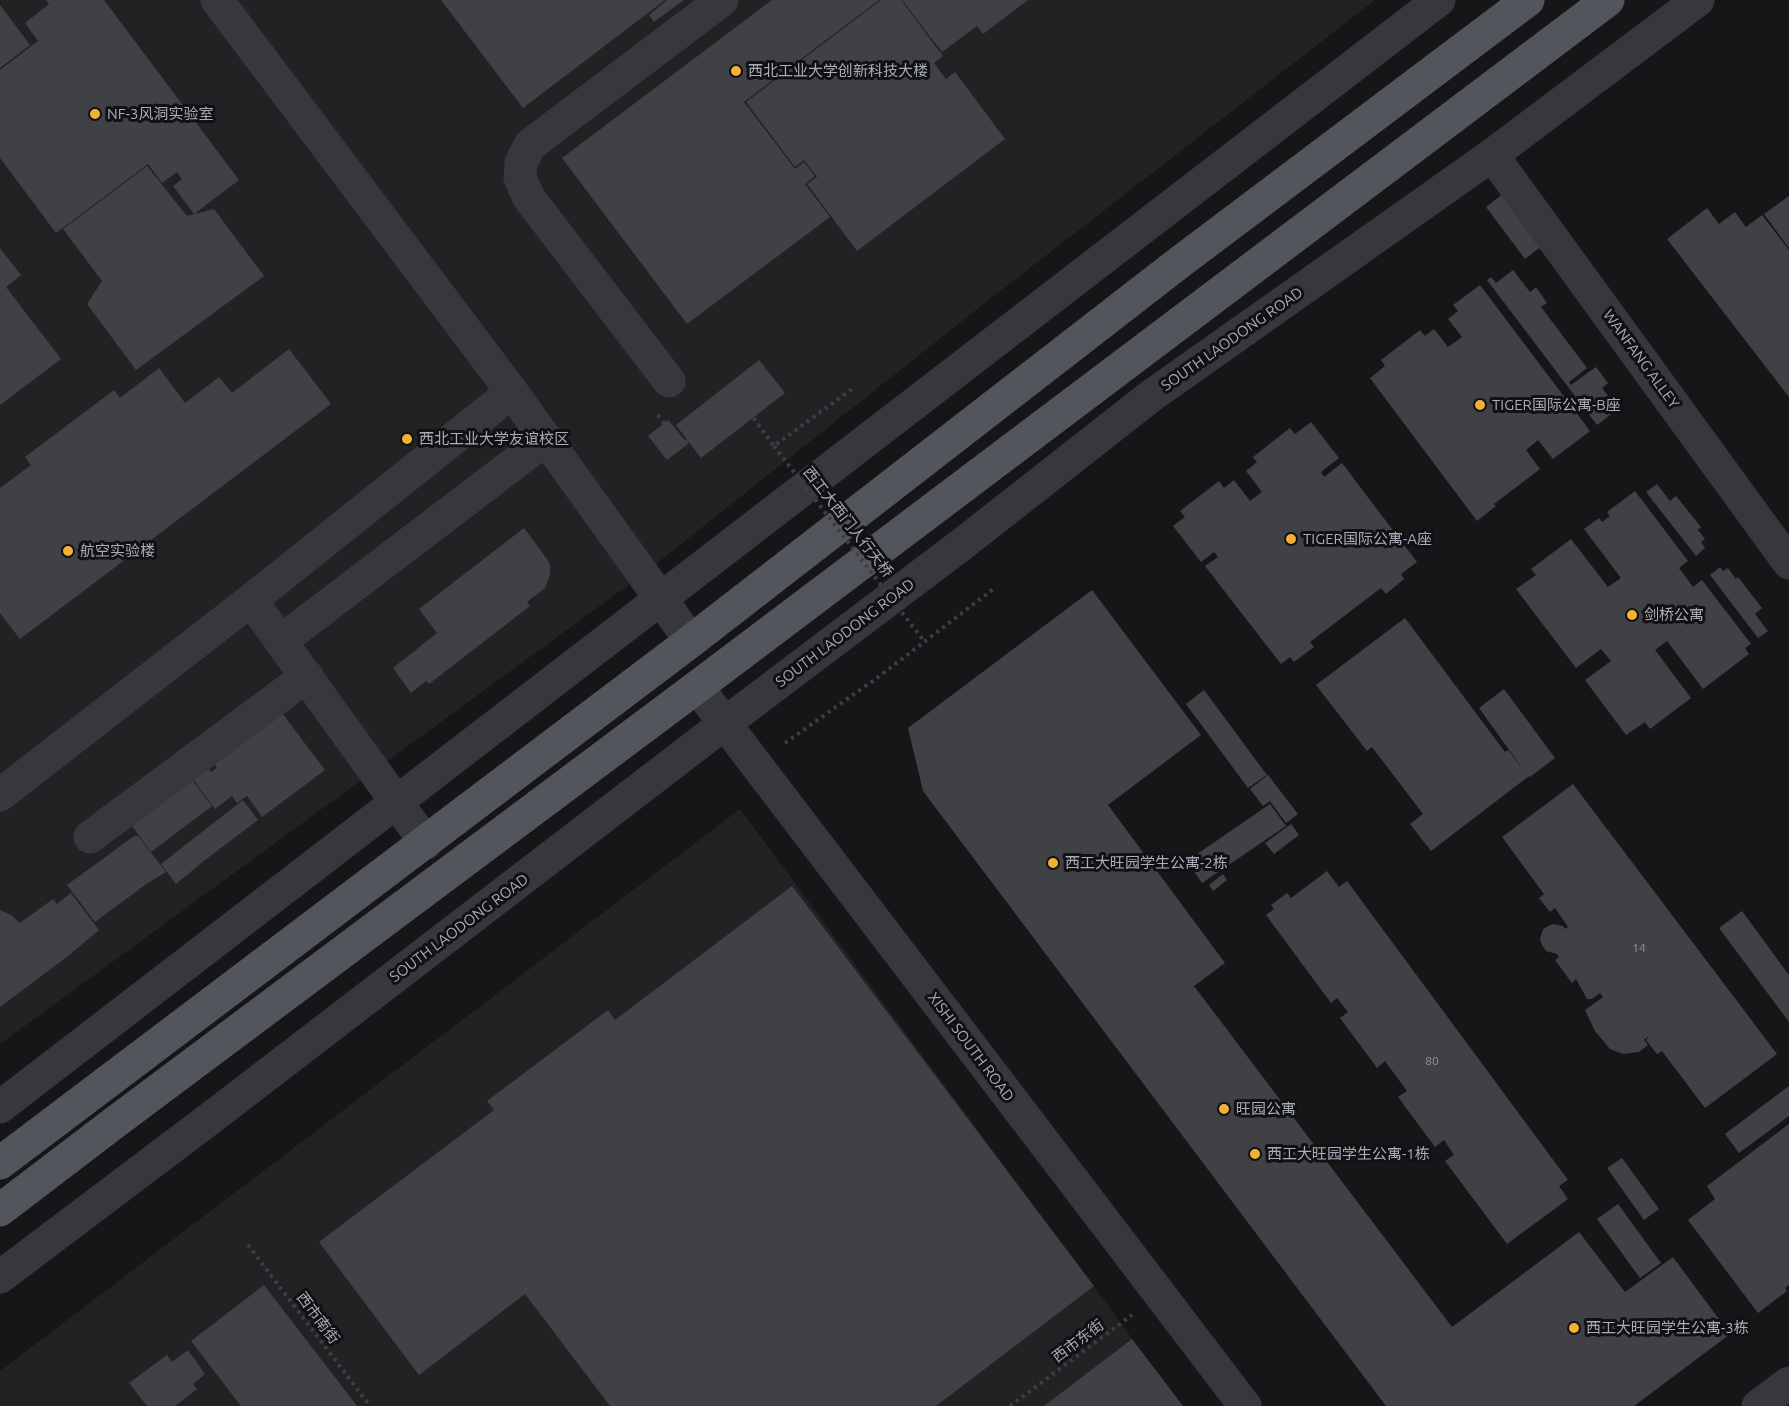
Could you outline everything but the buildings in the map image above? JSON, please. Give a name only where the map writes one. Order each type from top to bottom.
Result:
[{"type":"main road","points":[[0,1163],[426,843],[1180,262],[1528,0]]},
{"type":"main road","points":[[0,1210],[1608,0]]},
{"type":"street","points":[[217,0],[512,392],[691,641]]},
{"type":"street","points":[[669,381],[529,198],[520,178],[521,163],[530,145],[722,0]]},
{"type":"street","points":[[0,1107],[1438,0]]},
{"type":"street","name":"SOUTH LAODONG ROAD","points":[[0,1277],[961,545],[1151,396],[1492,155],[1698,0]]},
{"type":"street","name":"WANFANG ALLEY","points":[[1492,155],[1789,563]]},
{"type":"street","points":[[0,795],[251,600],[512,392]]},
{"type":"street","points":[[281,641],[545,440]]},
{"type":"street","points":[[251,600],[426,843]]},
{"type":"street","points":[[90,837],[307,676]]},
{"type":"street","name":"XISHI SOUTH ROAD","points":[[697,687],[1245,1406]]},
{"type":"street","points":[[1758,1406],[1789,1383]]},
{"type":"path","name":"西工大西门人行天桥","points":[[852,389],[774,446],[924,641]]},
{"type":"path","points":[[756,764],[877,678],[996,587]]},
{"type":"path","name":"西市南街","points":[[248,1245],[370,1406]]},
{"type":"path","name":"西市东街","points":[[1010,1406],[1160,1294]]},
{"type":"shaded area","name":"西北工业大学友谊校区","points":[[0,0],[1375,0],[986,302],[642,575],[0,1044]]},
{"type":"shaded area","points":[[740,809],[1182,1406],[0,1406],[0,1371]]},
{"type":"place","name":"西北工业大学创新科技大楼","points":[[736,71]]},
{"type":"place","name":"NF-3风洞实验室","points":[[95,114]]},
{"type":"place","name":"TIGER国际公寓-B座","points":[[1480,405]]},
{"type":"place","name":"西北工业大学友谊校区","points":[[407,439]]},
{"type":"place","name":"TIGER国际公寓-A座","points":[[1291,539]]},
{"type":"place","name":"航空实验楼","points":[[68,551]]},
{"type":"place","name":"剑桥公寓","points":[[1632,615]]},
{"type":"place","name":"西工大旺园学生公寓-2栋","points":[[1053,863]]},
{"type":"place","name":"旺园公寓","points":[[1224,1109]]},
{"type":"place","name":"西工大旺园学生公寓-1栋","points":[[1255,1154]]},
{"type":"place","name":"西工大旺园学生公寓-3栋","points":[[1574,1328]]}]
